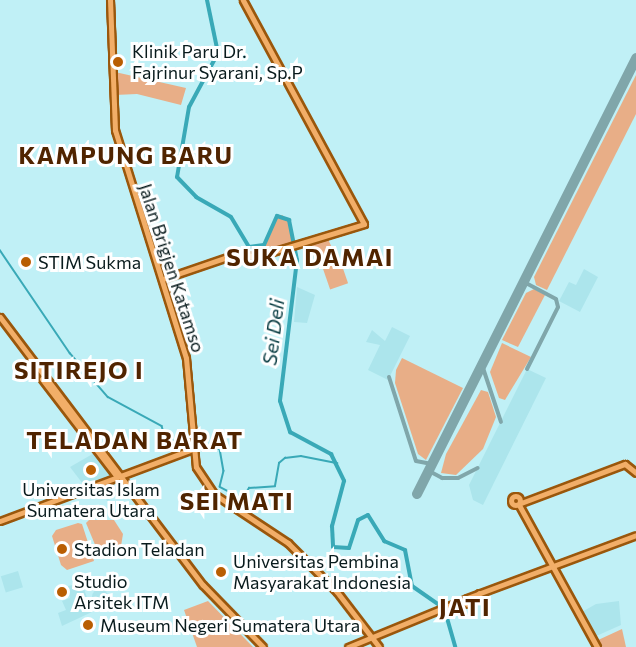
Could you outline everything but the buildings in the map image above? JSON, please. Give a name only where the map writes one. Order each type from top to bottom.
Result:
[{"type":"main road","name":"Jalan Brigjen Katamso","points":[[109,0],[113,107],[121,157],[176,324]]},
{"type":"main road","points":[[163,279],[239,253],[251,256],[290,248],[364,224],[243,0]]},
{"type":"main road","name":"Jalan Brigjen Katamso","points":[[121,157],[163,279],[188,366],[195,468],[211,494],[280,539],[302,559],[373,640]]},
{"type":"main road","points":[[0,317],[199,584],[259,645]]},
{"type":"main road","points":[[0,322],[118,476]]},
{"type":"main road","points":[[0,521],[192,447]]},
{"type":"main road","points":[[596,647],[530,526],[520,503],[627,464],[636,473]]},
{"type":"main road","points":[[352,647],[552,566],[636,535]]},
{"type":"main road","points":[[348,647],[373,640]]},
{"type":"shaded area","points":[[115,72],[186,88],[181,105],[137,94],[115,95]]},
{"type":"shaded area","points":[[636,75],[636,114],[547,290],[536,285],[534,277]]},
{"type":"shaded area","points":[[282,215],[289,220],[294,245],[251,255],[253,249],[264,245],[275,219]]},
{"type":"shaded area","points":[[327,237],[334,252],[314,258],[312,243]]},
{"type":"shaded area","points":[[338,254],[348,283],[330,289],[320,260]]},
{"type":"shaded area","points":[[584,269],[598,277],[580,312],[559,301],[569,282],[576,285]]},
{"type":"shaded area","points":[[297,287],[315,295],[307,323],[294,322]]},
{"type":"shaded area","points":[[534,289],[545,295],[518,347],[502,340],[526,293]]},
{"type":"shaded area","points":[[392,327],[410,336],[388,380],[368,370],[380,345],[366,342],[372,330],[385,341]]},
{"type":"shaded area","points":[[502,343],[531,357],[505,400],[499,398],[490,372]]},
{"type":"shaded area","points":[[402,358],[463,388],[426,460],[418,454],[395,383],[396,370]]},
{"type":"shaded area","points":[[527,369],[546,378],[483,505],[473,500],[469,485]]},
{"type":"shaded area","points":[[481,390],[488,392],[496,417],[483,449],[456,475],[441,473],[446,454]]},
{"type":"shaded area","name":"Universitas Islam Sumatera Utara","points":[[96,452],[112,474],[86,488],[70,467]]},
{"type":"shaded area","points":[[117,479],[125,491],[107,501],[100,485]]},
{"type":"shaded area","points":[[89,520],[114,520],[123,534],[121,546],[101,559],[86,523]]},
{"type":"shaded area","name":"Stadion Teladan","points":[[78,523],[82,524],[94,561],[67,570],[61,565],[52,536],[56,530]]},
{"type":"shaded area","points":[[18,571],[23,587],[6,593],[1,576]]},
{"type":"shaded area","points":[[73,585],[74,589],[83,586],[92,612],[62,626],[58,613],[66,610],[62,601],[70,598],[68,586]]},
{"type":"shaded area","points":[[100,589],[108,597],[100,605],[92,597]]},
{"type":"shaded area","points":[[208,601],[253,647],[197,647],[184,610]]},
{"type":"shaded area","points":[[619,601],[621,625],[594,637],[580,613],[596,604]]},
{"type":"shaded area","points":[[622,629],[626,647],[599,647],[596,641]]},
{"type":"waterway","name":"Sei Deli","points":[[207,0],[218,53],[189,107],[177,177],[196,197],[231,217],[249,247],[264,245],[277,216],[289,220],[297,260],[280,401],[290,432],[331,454],[344,481],[332,526],[333,547],[349,548],[358,520],[368,515],[384,541],[405,550],[412,586],[442,607]]},
{"type":"waterway","points":[[0,250],[70,353],[108,397],[162,426],[164,433],[175,442]]},
{"type":"waterway","points":[[179,443],[187,445]]},
{"type":"waterway","points":[[188,445],[220,449],[224,471],[220,487],[238,496],[245,495],[249,488],[275,486],[279,463],[285,458],[301,456],[337,463]]},
{"type":"waterway","name":"Sei Deli","points":[[445,611],[455,647]]},
{"type":"taxiway","points":[[527,369],[558,307],[556,299],[528,284]]},
{"type":"taxiway","points":[[482,365],[501,422]]},
{"type":"taxiway","points":[[389,377],[416,461],[432,464]]},
{"type":"taxiway","points":[[429,471],[442,478],[458,478],[478,468]]},
{"type":"runway","points":[[417,494],[636,58]]},
{"type":"place","name":"Klinik Paru Dr. Fajrinur Syarani, Sp.P","points":[[118,62]]},
{"type":"place","name":"STIM Sukma","points":[[26,262]]},
{"type":"place","name":"Universitas Islam Sumatera Utara","points":[[91,470]]},
{"type":"place","name":"Stadion Teladan","points":[[62,549]]},
{"type":"place","name":"Universitas Pembina Masyarakat Indonesia","points":[[221,572]]},
{"type":"place","name":"Studio Arsitek ITM","points":[[62,592]]},
{"type":"place","name":"Museum Negeri Sumatera Utara","points":[[88,625]]},
{"type":"district","name":"KAMPUNG BARU","points":[[126,155]]},
{"type":"district","name":"SUKA DAMAI","points":[[310,257]]},
{"type":"district","name":"SITIREJO I","points":[[79,370]]},
{"type":"district","name":"TELADAN BARAT","points":[[135,440]]},
{"type":"district","name":"SEI MATI","points":[[237,501]]},
{"type":"district","name":"JATI","points":[[465,607]]}]
